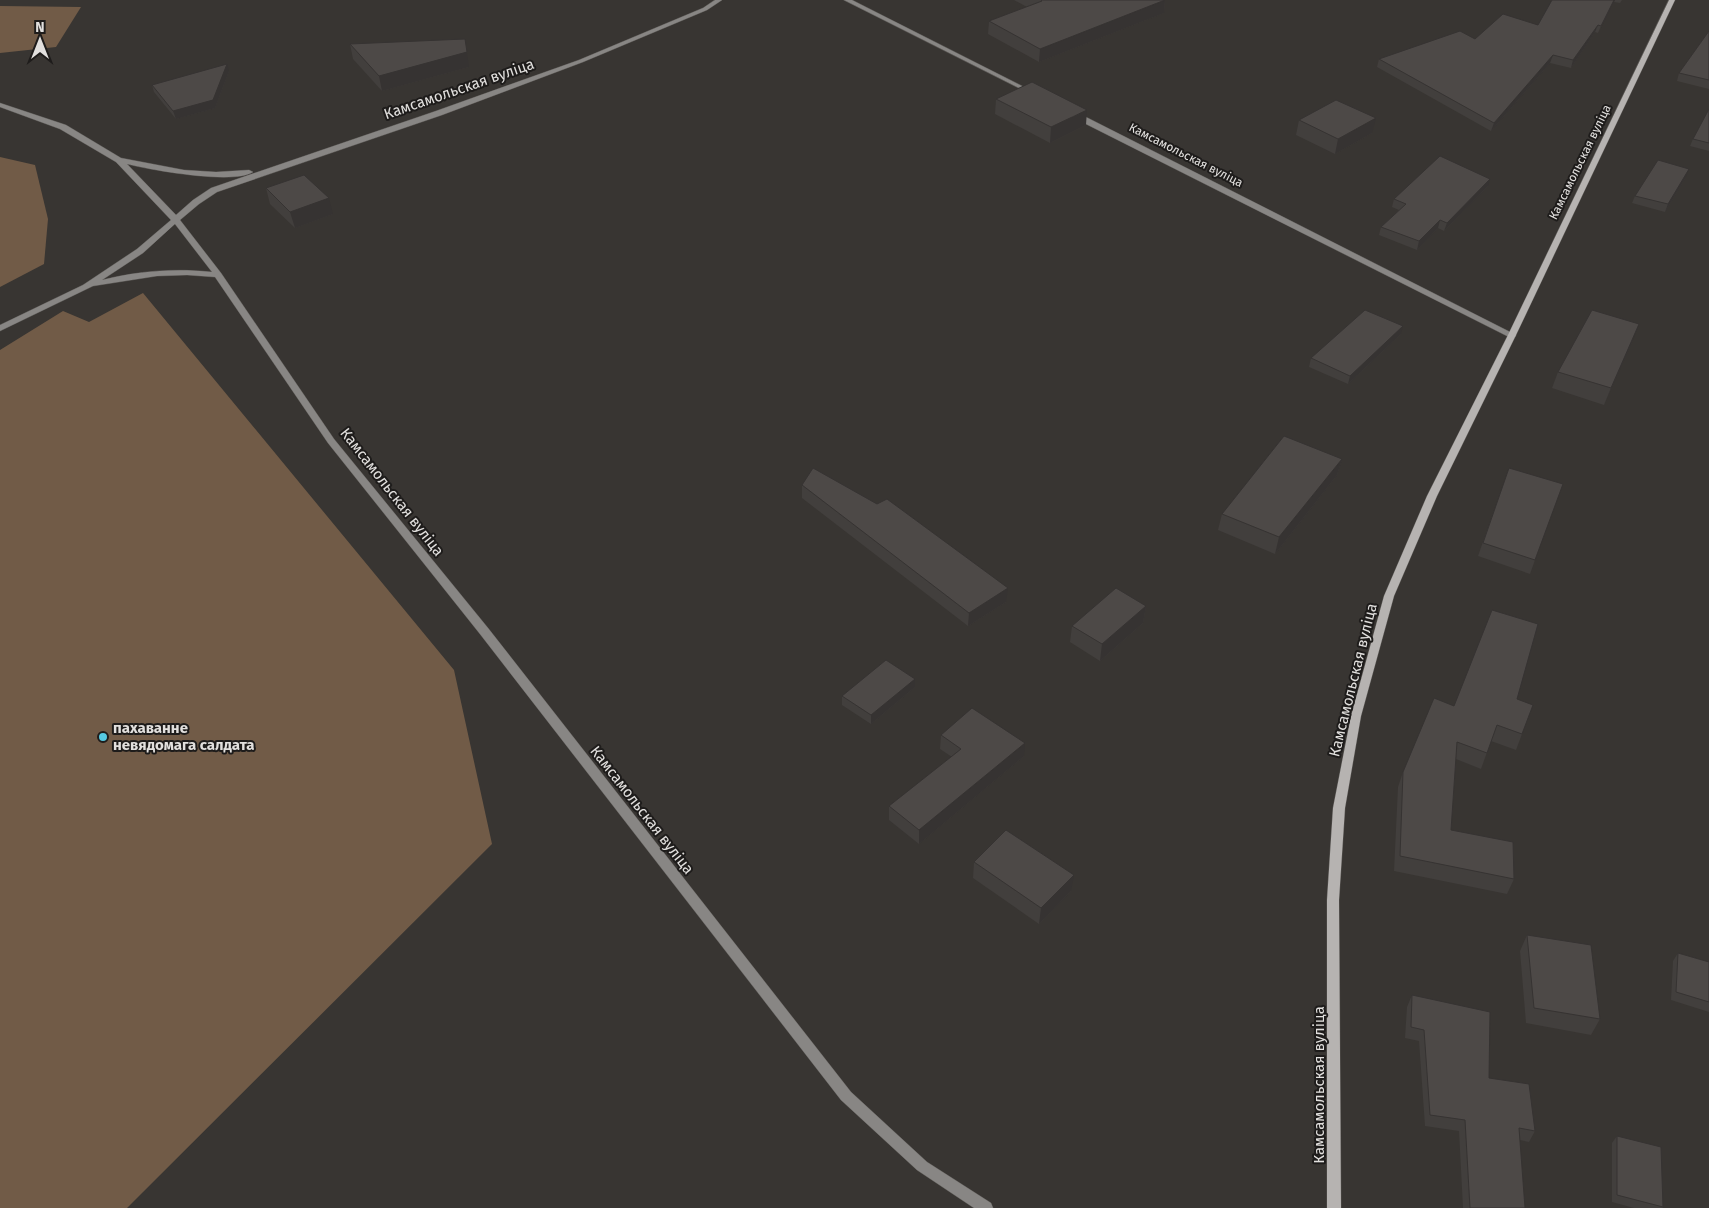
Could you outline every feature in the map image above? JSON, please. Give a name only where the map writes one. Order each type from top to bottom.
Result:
[{"type":"street","name":"Камсамольская вуліца","points":[[719,0],[705,9],[581,61],[439,113],[214,190],[196,202],[176,220],[218,275],[331,441],[490,639],[846,1096],[922,1166],[986,1208]]},
{"type":"street","points":[[847,0],[1037,96]]},
{"type":"street","name":"Камсамольская вуліца","points":[[1334,1208],[1333,900],[1339,808],[1356,716],[1388,596],[1432,496],[1512,335],[1672,0]]},
{"type":"street","points":[[0,105],[63,127],[119,160],[176,220],[140,251],[86,287],[0,328]]},
{"type":"street","name":"Камсамольская вуліца","points":[[1063,109],[1512,335]]},
{"type":"street","points":[[119,160],[171,172],[204,174],[233,174],[272,169]]},
{"type":"street","points":[[86,287],[126,276],[157,272],[188,272],[218,275]]},
{"type":"shaded area","points":[[0,6],[81,7],[56,47],[0,53]]},
{"type":"shaded area","points":[[0,157],[35,165],[48,219],[44,264],[0,287]]},
{"type":"shaded area","points":[[143,293],[454,670],[492,844],[127,1208],[0,1208],[0,350],[63,311],[89,322]]},
{"type":"building","points":[[1041,0],[1165,0],[1040,49],[989,21]]},
{"type":"building","points":[[1552,0],[1614,0],[1601,26],[1598,25],[1573,60],[1553,55],[1494,123],[1379,59],[1460,31],[1475,39],[1503,14],[1538,25]]},
{"type":"building","points":[[1709,31],[1709,80],[1679,73]]},
{"type":"building","points":[[465,39],[467,52],[379,76],[350,44]]},
{"type":"building","points":[[227,64],[213,100],[173,111],[152,85]]},
{"type":"building","points":[[1032,82],[1087,110],[1051,127],[996,99]]},
{"type":"building","points":[[1336,100],[1376,118],[1338,139],[1299,120]]},
{"type":"building","points":[[1709,109],[1709,143],[1693,139]]},
{"type":"building","points":[[1440,156],[1490,179],[1447,223],[1440,220],[1419,241],[1381,227],[1406,204],[1394,199]]},
{"type":"building","points":[[1658,160],[1689,169],[1668,204],[1635,196]]},
{"type":"building","points":[[304,175],[329,198],[290,212],[266,188]]},
{"type":"building","points":[[1365,310],[1403,326],[1350,376],[1311,358]]},
{"type":"building","points":[[1592,310],[1639,324],[1611,388],[1558,372]]},
{"type":"building","points":[[1284,436],[1342,459],[1279,537],[1222,514]]},
{"type":"building","points":[[813,468],[877,504],[887,499],[1008,588],[969,613],[802,485]]},
{"type":"building","points":[[1509,468],[1563,484],[1535,560],[1483,543]]},
{"type":"building","points":[[1116,588],[1146,606],[1102,644],[1072,626]]},
{"type":"building","points":[[1492,610],[1538,624],[1517,699],[1533,705],[1522,734],[1497,725],[1487,753],[1457,742],[1451,830],[1513,842],[1514,879],[1400,856],[1403,772],[1434,698],[1454,706]]},
{"type":"building","points":[[886,660],[915,679],[871,715],[842,696]]},
{"type":"building","points":[[972,708],[1025,743],[919,830],[889,806],[961,749],[941,735]]},
{"type":"building","points":[[1006,830],[1074,875],[1041,908],[974,862]]},
{"type":"building","points":[[1527,935],[1591,945],[1600,1019],[1534,1008]]},
{"type":"building","points":[[1678,953],[1709,962],[1709,1002],[1676,992]]},
{"type":"building","points":[[1412,995],[1490,1012],[1489,1078],[1529,1084],[1535,1131],[1519,1128],[1525,1208],[1470,1208],[1465,1120],[1430,1115],[1424,1030],[1411,1027]]},
{"type":"building","points":[[1617,1136],[1661,1147],[1663,1207],[1617,1195]]},
{"type":"place","name":"пахаванне невядомага салдата","points":[[103,737]]}]
